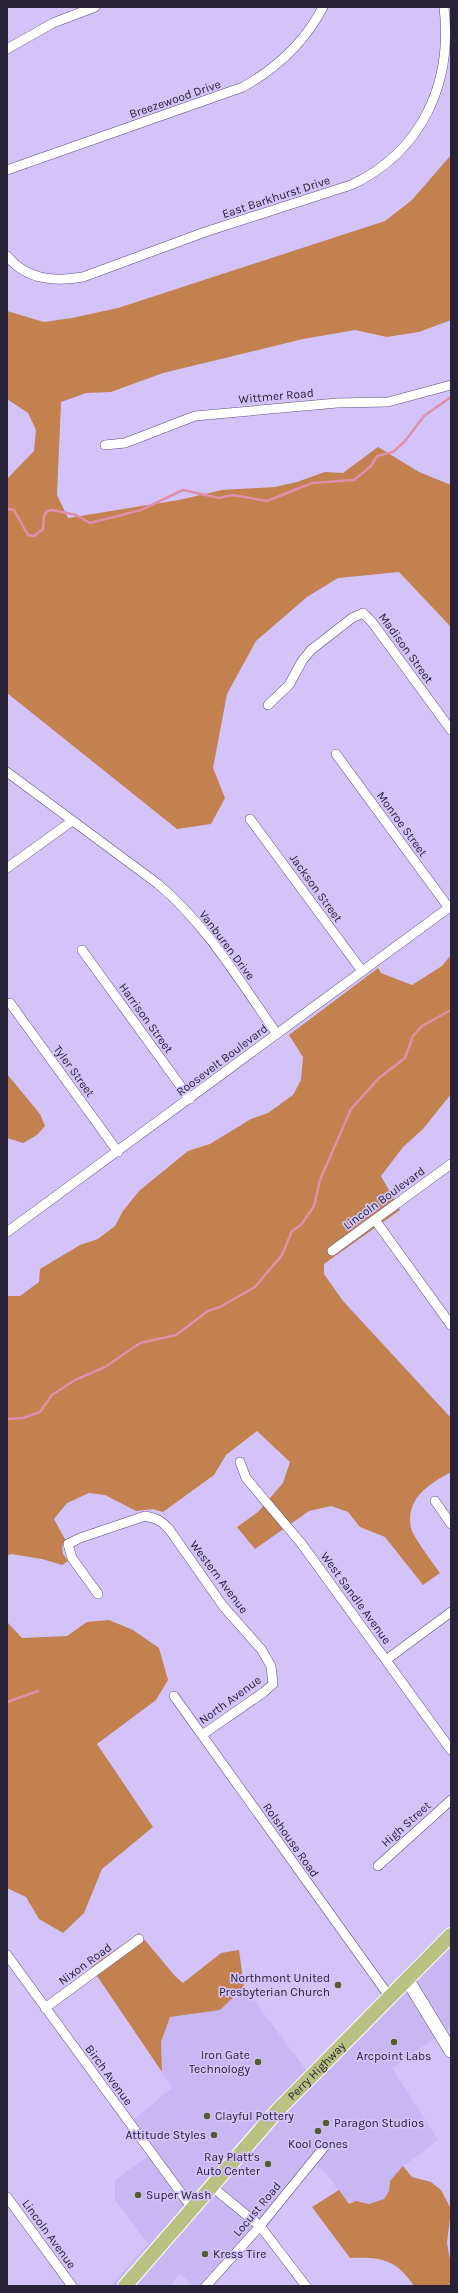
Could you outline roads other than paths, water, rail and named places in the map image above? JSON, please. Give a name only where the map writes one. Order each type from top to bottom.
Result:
[{"type":"main road","name":"Perry Highway","points":[[125,2286],[278,2110],[389,1996],[451,1935]]},
{"type":"street","points":[[7,49],[48,25],[96,7]]},
{"type":"street","name":"Breezewood Drive","points":[[7,170],[243,87],[262,76],[288,54],[304,36],[323,7]]},
{"type":"street","name":"East Barkhurst Drive","points":[[7,256],[25,270],[42,279],[62,281],[83,277],[205,232],[351,185],[369,176],[390,162],[405,147],[430,107],[440,82],[445,55],[447,40],[444,7]]},
{"type":"street","name":"Wittmer Road","points":[[105,445],[125,443],[195,416],[337,403],[388,402],[430,392],[451,385]]},
{"type":"street","name":"Madison Street","points":[[268,705],[289,685],[298,667],[311,650],[352,618],[363,613],[372,622],[451,730]]},
{"type":"street","name":"Monroe Street","points":[[336,754],[450,907]]},
{"type":"street","name":"Vanburen Drive","points":[[7,772],[158,884],[176,900],[207,934],[277,1034]]},
{"type":"street","name":"Jackson Street","points":[[250,819],[362,971]]},
{"type":"street","points":[[7,868],[72,821]]},
{"type":"street","name":"Roosevelt Boulevard","points":[[7,1232],[450,907]]},
{"type":"street","name":"Harrison Street","points":[[82,950],[190,1099]]},
{"type":"street","name":"Tyler Street","points":[[10,1003],[118,1152]]},
{"type":"street","name":"Lincoln Boulevard","points":[[332,1251],[451,1164]]},
{"type":"street","points":[[376,1220],[451,1325]]},
{"type":"street","name":"West Sandle Avenue","points":[[240,1462],[246,1478],[301,1543],[451,1750]]},
{"type":"street","points":[[435,1501],[451,1524]]},
{"type":"street","name":"Western Avenue","points":[[98,1594],[72,1558],[68,1544],[80,1538],[145,1516],[162,1521],[223,1606],[256,1642],[271,1666],[273,1684]]},
{"type":"street","points":[[386,1660],[451,1612]]},
{"type":"street","name":"North Avenue","points":[[202,1735],[264,1692],[273,1684]]},
{"type":"street","name":"Rolshouse Road","points":[[174,1696],[389,1996]]},
{"type":"street","name":"High Street","points":[[378,1866],[451,1800]]},
{"type":"street","name":"Nixon Road","points":[[45,2008],[139,1939]]},
{"type":"street","name":"Birch Avenue","points":[[7,1955],[192,2208]]},
{"type":"street","points":[[407,1979],[451,2052]]},
{"type":"street","name":"Locust Road","points":[[206,2286],[260,2226],[325,2146]]},
{"type":"street","points":[[211,2186],[260,2226],[306,2286]]},
{"type":"street","name":"Lincoln Avenue","points":[[7,2197],[72,2286]]},
{"type":"waterway","points":[[7,509],[14,510],[28,535],[34,536],[43,529],[44,516],[47,511],[53,510],[76,515],[90,523],[141,510],[183,490],[219,498],[233,495],[267,501],[312,483],[354,480],[371,466],[377,456],[393,452],[405,441],[424,416],[451,397]]},
{"type":"waterway","points":[[7,1419],[23,1418],[40,1412],[52,1395],[75,1380],[105,1367],[140,1343],[176,1335],[208,1311],[220,1307],[255,1287],[282,1255],[292,1231],[301,1225],[314,1206],[320,1180],[351,1109],[379,1078],[405,1058],[413,1036],[422,1026],[451,1010]]},
{"type":"waterway","points":[[7,1702],[38,1691]]},
{"type":"place","name":"Northmont United Presbyterian Church","points":[[338,1985]]},
{"type":"place","name":"Arcpoint Labs","points":[[394,2042]]},
{"type":"place","name":"Iron Gate Technology","points":[[258,2062]]},
{"type":"place","name":"Clayful Pottery","points":[[207,2116]]},
{"type":"place","name":"Paragon Studios","points":[[326,2123]]},
{"type":"place","name":"Kool Cones","points":[[318,2131]]},
{"type":"place","name":"Attitude Styles","points":[[214,2135]]},
{"type":"place","name":"Ray Platt's Auto Center","points":[[268,2164]]},
{"type":"place","name":"Super Wash","points":[[138,2195]]},
{"type":"place","name":"Kress Tire","points":[[205,2254]]}]
